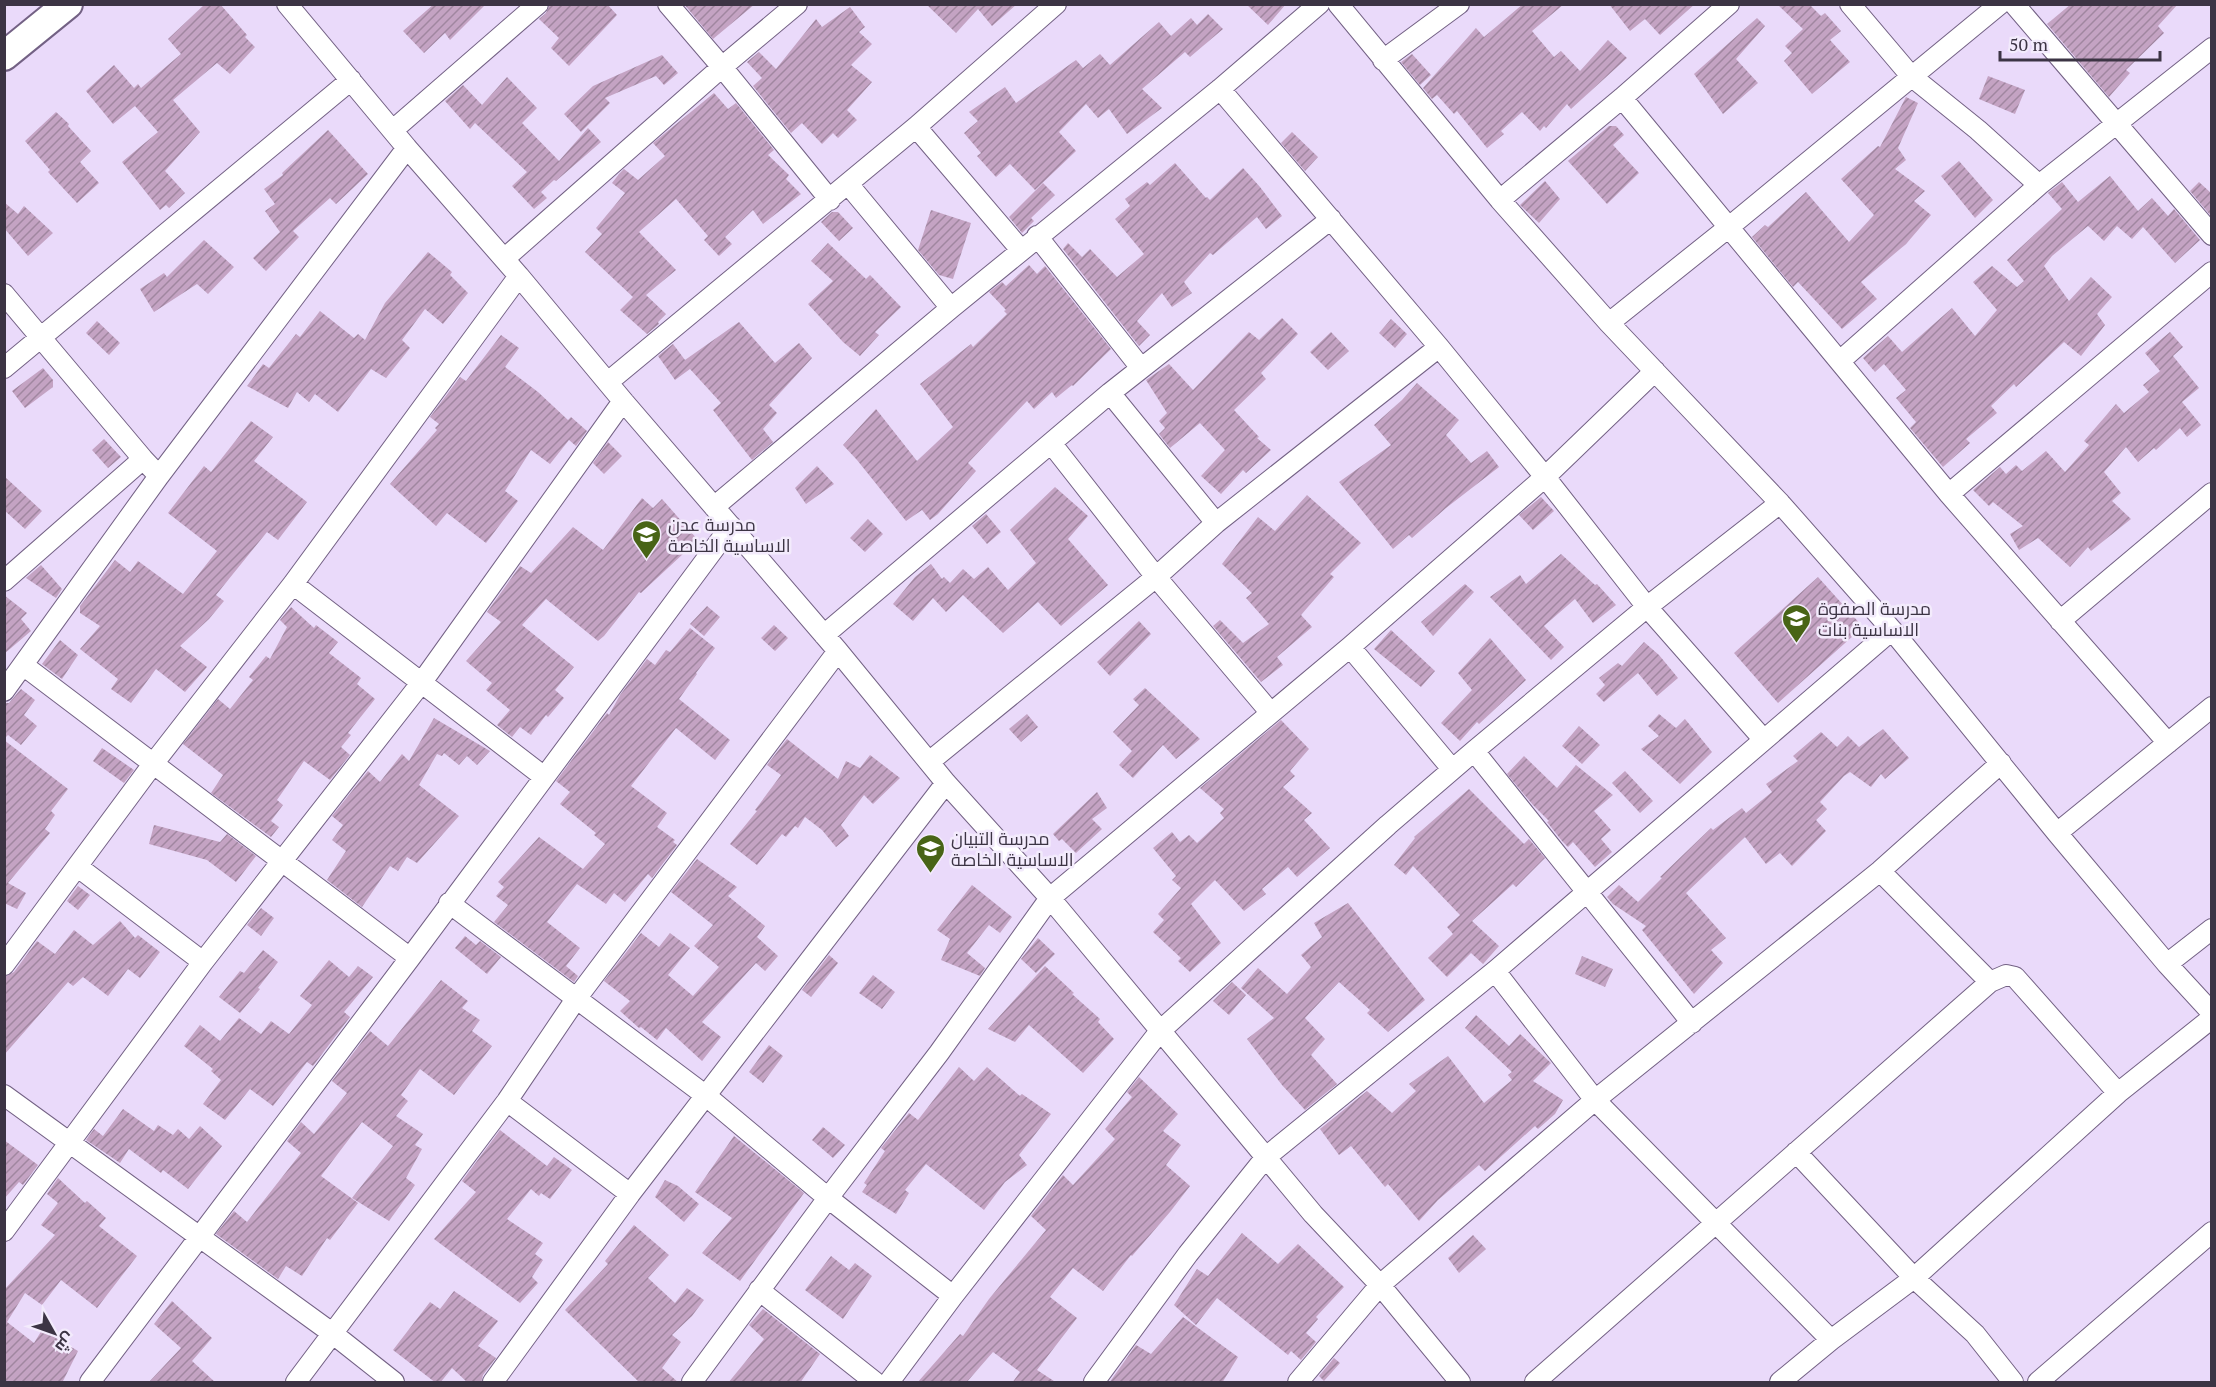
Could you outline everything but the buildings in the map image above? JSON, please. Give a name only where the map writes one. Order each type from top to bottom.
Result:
[{"type":"main road","points":[[4,57],[68,4]]},
{"type":"street","points":[[393,130],[538,4]]},
{"type":"street","points":[[668,4],[830,200]]},
{"type":"street","points":[[504,259],[797,4]]},
{"type":"street","points":[[608,382],[830,200],[1056,4]]},
{"type":"street","points":[[714,507],[1037,236],[1220,89],[1319,4]]},
{"type":"street","points":[[1338,4],[1500,200],[1609,323],[1780,503],[1892,630],[2057,833],[2211,1015],[2118,1093],[1914,1278],[1831,1340],[1780,1383]]},
{"type":"street","points":[[1383,60],[1459,4]]},
{"type":"street","points":[[1500,200],[1622,98],[1729,4]]},
{"type":"street","points":[[1850,4],[1911,76],[1978,130],[2039,185]]},
{"type":"street","points":[[1609,323],[2000,4]]},
{"type":"street","points":[[2014,4],[2211,235]]},
{"type":"street","points":[[291,6],[407,148],[838,651],[946,783],[1050,898],[1313,1214],[1380,1285],[1460,1383]]},
{"type":"street","points":[[1840,361],[2039,185],[2211,48]]},
{"type":"street","points":[[4,368],[351,80]]},
{"type":"street","points":[[1220,89],[1439,347],[1647,607],[1764,740]]},
{"type":"street","points":[[1622,98],[1949,494],[2168,742]]},
{"type":"street","points":[[916,127],[1021,250]]},
{"type":"street","points":[[4,692],[159,476],[407,148]]},
{"type":"street","points":[[848,184],[951,308]]},
{"type":"street","points":[[824,635],[1110,393],[1332,219]]},
{"type":"street","points":[[1037,236],[1141,368]]},
{"type":"street","points":[[1949,494],[2211,272]]},
{"type":"street","points":[[4,965],[153,764],[293,584],[519,276]]},
{"type":"street","points":[[4,294],[159,476]]},
{"type":"street","points":[[929,762],[1156,577],[1216,523],[1439,347]]},
{"type":"street","points":[[692,1383],[759,1290],[939,1053],[1050,898],[1350,647],[1545,477],[1655,371]]},
{"type":"street","points":[[1110,393],[1216,523]]},
{"type":"street","points":[[4,1231],[203,962],[422,682],[622,401]]},
{"type":"street","points":[[1051,443],[1156,577],[1270,712]]},
{"type":"street","points":[[4,580],[143,459]]},
{"type":"street","points":[[2060,621],[2211,493]]},
{"type":"street","points":[[889,1383],[953,1296],[1160,1031],[1452,769],[1647,607],[1780,503]]},
{"type":"street","points":[[90,1383],[731,526]]},
{"type":"street","points":[[293,584],[543,776]]},
{"type":"street","points":[[1094,1383],[1188,1254],[1266,1157],[1495,971],[1892,630]]},
{"type":"street","points":[[1350,647],[1452,769]]},
{"type":"street","points":[[296,1383],[507,1101],[576,999],[838,651]]},
{"type":"street","points":[[23,665],[410,958]]},
{"type":"street","points":[[2057,833],[2211,707]]},
{"type":"street","points":[[1474,751],[1586,894],[1692,1023]]},
{"type":"street","points":[[1298,1383],[1380,1285],[1595,1100],[1880,871],[2001,763]]},
{"type":"street","points":[[493,1383],[630,1194],[946,783]]},
{"type":"street","points":[[78,867],[203,962]]},
{"type":"street","points":[[1880,871],[1990,982]]},
{"type":"street","points":[[449,903],[705,1095],[828,1198],[953,1296]]},
{"type":"street","points":[[2167,964],[2211,929]]},
{"type":"street","points":[[1495,971],[1595,1100],[1831,1340]]},
{"type":"street","points":[[1535,1383],[1990,982],[2006,975],[2015,977],[2118,1093]]},
{"type":"street","points":[[4,1095],[333,1333],[394,1383]]},
{"type":"street","points":[[507,1101],[630,1194]]},
{"type":"street","points":[[1796,1152],[1914,1278],[1975,1334],[2013,1383]]},
{"type":"street","points":[[2038,1383],[2211,1232]]},
{"type":"street","points":[[759,1290],[875,1383]]},
{"type":"place","name":"مدرسة عدن الاساسية الخاصة","points":[[647,560]]},
{"type":"place","name":"مدرسة الصفوة الاساسية بنات","points":[[1797,644]]},
{"type":"place","name":"مدرسة التبيان الاساسية الخاصة","points":[[930,874]]}]
